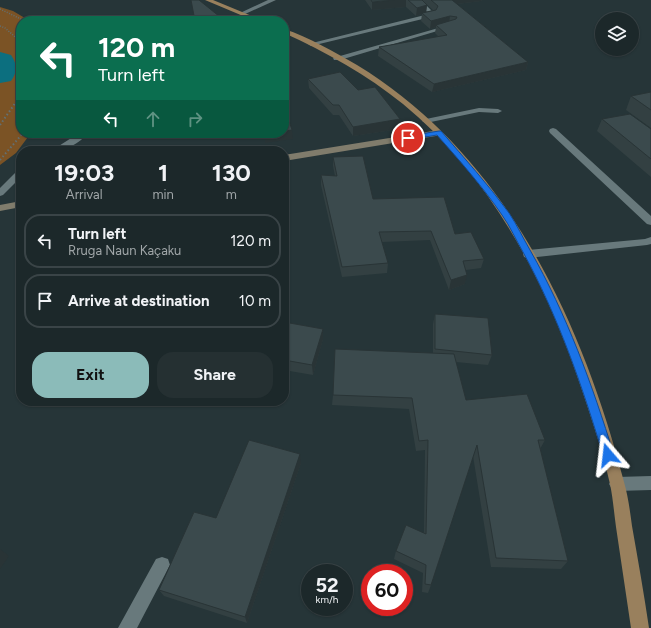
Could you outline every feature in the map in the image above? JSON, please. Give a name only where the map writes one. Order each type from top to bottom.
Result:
[{"type":"main road","points":[[208,0],[249,16]]},
{"type":"main road","points":[[289,33],[337,58],[385,87],[426,121],[439,133],[472,171],[506,215],[528,254],[567,332],[595,410],[617,484],[640,628]]},
{"type":"street","points":[[242,13],[274,0]]},
{"type":"street","points":[[311,44],[433,15],[418,0]]},
{"type":"street","points":[[337,58],[451,26]]},
{"type":"street","points":[[426,121],[479,110],[498,111]]},
{"type":"street","points":[[553,131],[651,222]]},
{"type":"street","points":[[289,157],[439,133]]},
{"type":"street","points":[[65,146],[79,138]]},
{"type":"street","points":[[0,193],[16,177]]},
{"type":"street","points":[[0,208],[16,205]]},
{"type":"street","points":[[528,254],[647,242],[651,240]]},
{"type":"street","points":[[617,484],[651,483]]},
{"type":"street","points":[[127,628],[162,565]]},
{"type":"path","points":[[0,9],[16,17]]},
{"type":"path","points":[[0,26],[5,28],[16,38]]},
{"type":"path","points":[[0,125],[16,102]]},
{"type":"path","points":[[0,160],[19,138]]},
{"type":"shaded area","points":[[0,7],[13,11],[22,16],[16,16],[16,138],[27,138],[21,146],[16,146],[16,153],[0,165]]},
{"type":"building","points":[[191,0],[199,0],[219,16],[194,16]]},
{"type":"building","points":[[371,0],[395,0],[372,2]]},
{"type":"building","points":[[408,0],[422,0],[427,5],[417,8]]},
{"type":"building","points":[[431,0],[452,0],[528,62],[434,84],[379,47],[447,35],[436,25],[456,19],[457,17],[450,16],[431,21],[422,13],[436,10],[438,6]]},
{"type":"building","points":[[340,72],[358,90],[375,87],[400,119],[353,127],[339,105],[333,105],[308,79]]},
{"type":"building","points":[[651,92],[651,110],[631,96]]},
{"type":"building","points":[[630,114],[651,129],[651,159],[602,119]]},
{"type":"building","points":[[289,121],[292,130],[289,130]]},
{"type":"building","points":[[363,156],[373,199],[444,197],[455,234],[471,232],[484,259],[463,261],[467,275],[451,280],[431,231],[379,232],[388,263],[342,267],[321,175],[337,176],[333,157]]},
{"type":"building","points":[[435,314],[488,318],[492,355],[435,349]]},
{"type":"building","points":[[289,323],[323,329],[312,365],[289,361]]},
{"type":"building","points":[[335,349],[454,354],[466,400],[527,394],[545,440],[538,440],[568,561],[496,558],[477,445],[431,585],[425,584],[426,565],[396,551],[406,525],[426,534],[428,440],[419,441],[412,398],[333,395]]},
{"type":"building","points":[[249,440],[300,454],[245,617],[159,590],[194,512],[216,518]]},
{"type":"waterway","points":[[0,61],[0,74]]},
{"type":"route","points":[[408,138],[439,133],[472,171],[506,215],[537,270],[567,332],[595,410],[608,455]]}]
